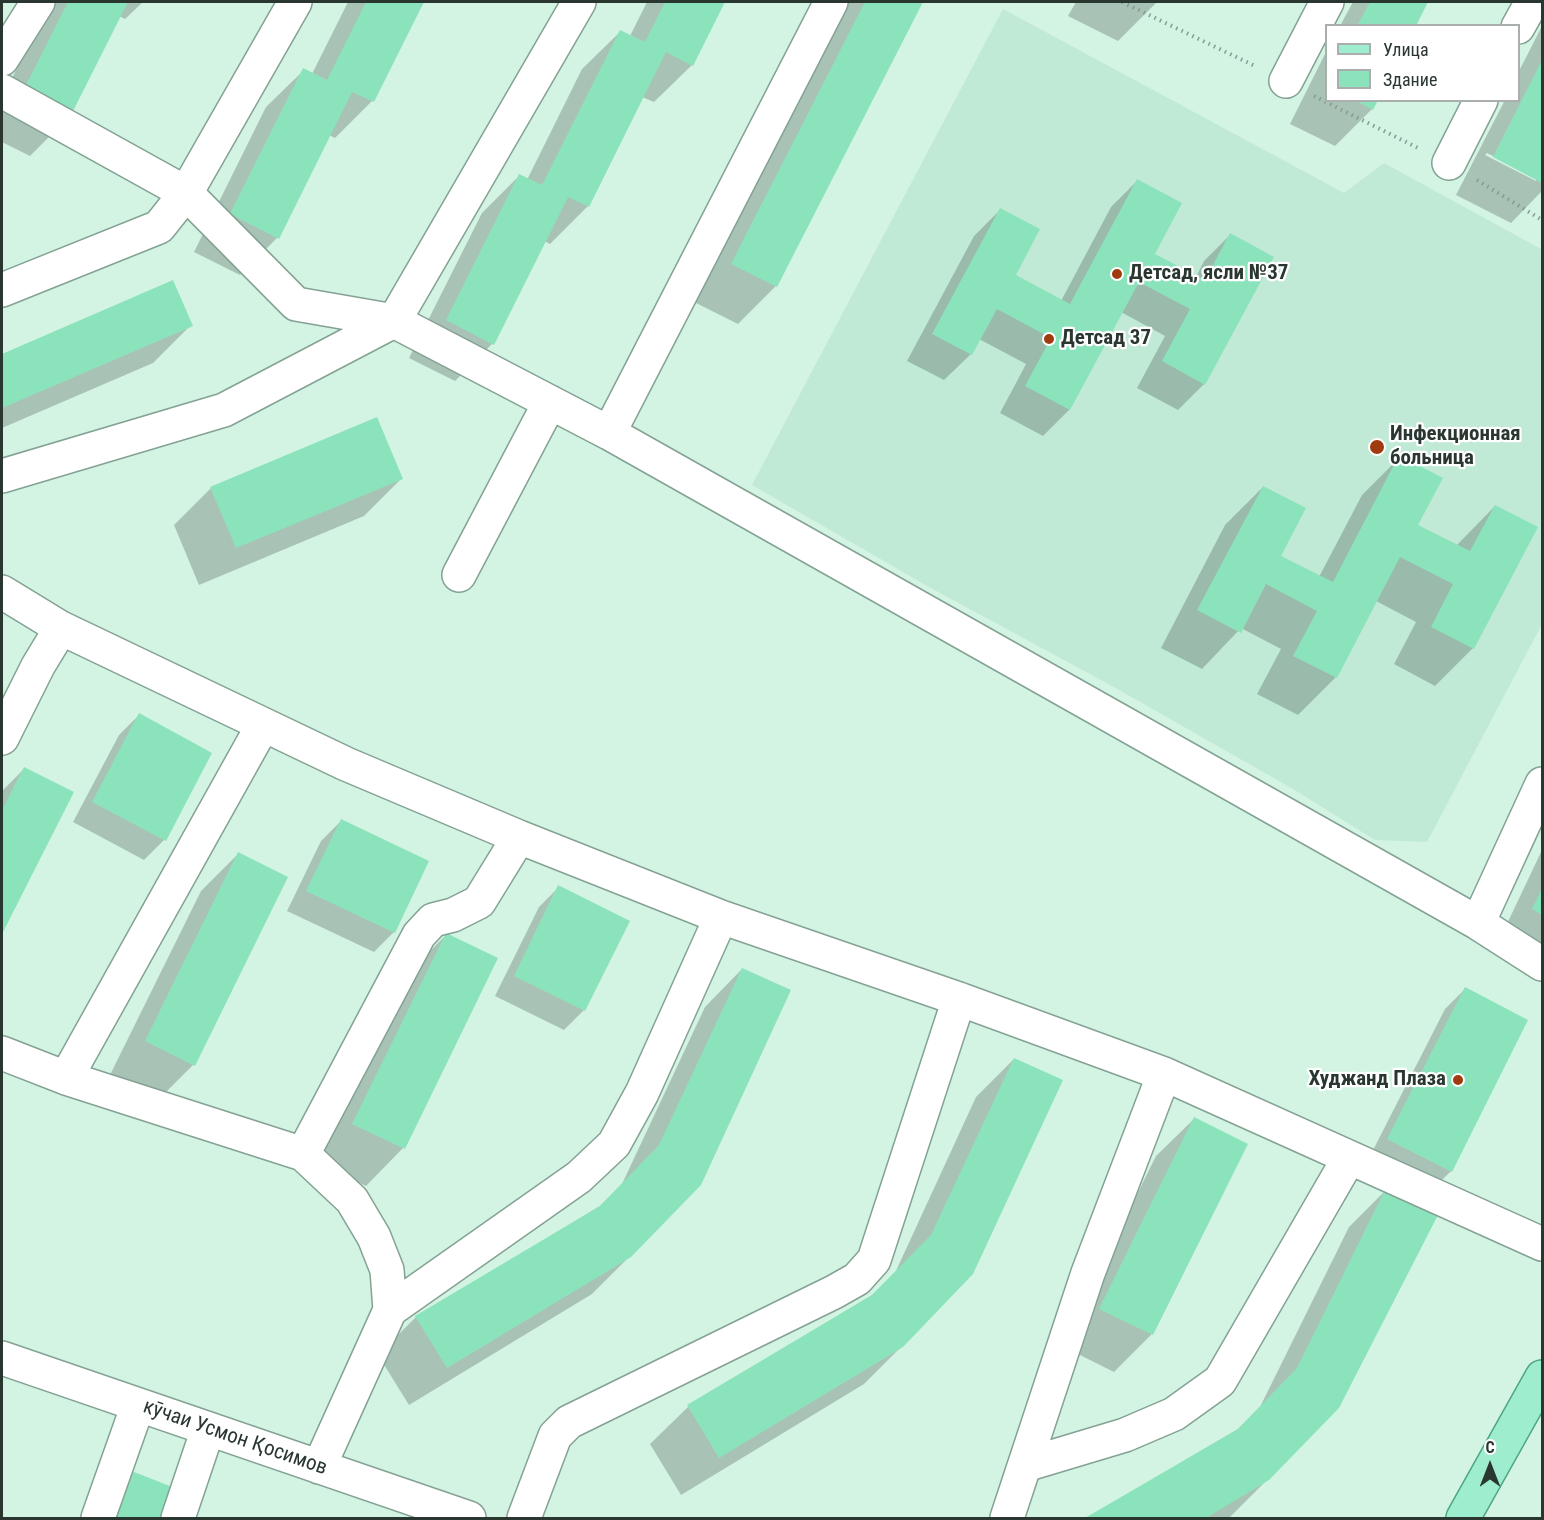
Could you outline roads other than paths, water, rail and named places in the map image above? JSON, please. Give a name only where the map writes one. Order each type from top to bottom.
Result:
[{"type":"main road","points":[[1463,1518],[1542,1377]]},
{"type":"street","points":[[2,59],[38,2]]},
{"type":"street","points":[[2,290],[159,227],[186,193],[295,2]]},
{"type":"street","points":[[2,476],[224,410],[394,321],[579,2]]},
{"type":"street","points":[[609,433],[831,2]]},
{"type":"street","points":[[1520,24],[1532,2]]},
{"type":"street","points":[[1286,81],[1320,15]]},
{"type":"street","points":[[2,91],[186,193],[296,304],[394,321],[609,433],[1478,923],[1542,964]]},
{"type":"street","points":[[1449,162],[1480,102]]},
{"type":"street","points":[[459,575],[550,402]]},
{"type":"street","points":[[2,592],[61,628],[346,764],[519,837],[721,917],[959,999],[1164,1074],[1542,1244]]},
{"type":"street","points":[[2,738],[38,666],[61,628]]},
{"type":"street","points":[[66,1078],[263,725]]},
{"type":"street","points":[[1478,923],[1542,784]]},
{"type":"street","points":[[303,1154],[419,935],[433,920],[453,915],[479,902],[519,837]]},
{"type":"street","points":[[390,1310],[579,1177],[614,1144],[642,1093],[721,917]]},
{"type":"street","points":[[525,1518],[555,1436],[569,1422],[834,1292],[857,1279],[874,1260],[959,999]]},
{"type":"street","points":[[2,1053],[66,1078],[303,1154],[352,1200],[374,1237],[387,1270],[390,1310],[319,1467]]},
{"type":"street","points":[[1007,1518],[1088,1273],[1164,1074]]},
{"type":"street","points":[[1025,1464],[1125,1435],[1174,1414],[1220,1381],[1349,1158]]},
{"type":"street","name":"кӯчаи Усмон Қосимов","points":[[2,1358],[469,1518]]},
{"type":"street","points":[[98,1518],[138,1405]]},
{"type":"street","points":[[178,1518],[208,1429]]},
{"type":"place","name":"Детсад, ясли №37","points":[[1117,274]]},
{"type":"place","name":"Детсад 37","points":[[1049,339]]},
{"type":"place","name":"Инфекционная больница","points":[[1377,447]]},
{"type":"place","name":"Худжанд Плаза","points":[[1458,1080]]}]
